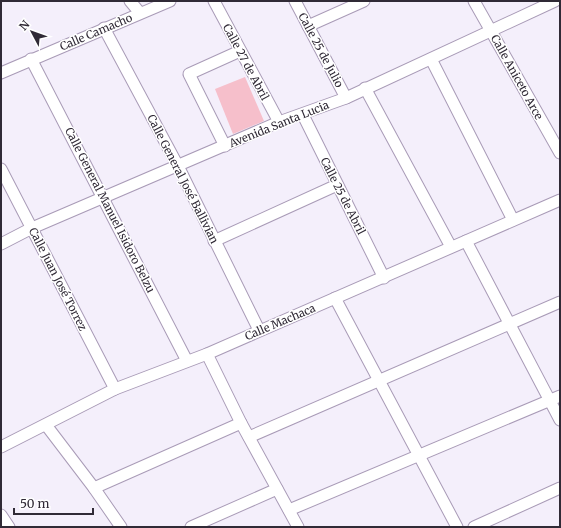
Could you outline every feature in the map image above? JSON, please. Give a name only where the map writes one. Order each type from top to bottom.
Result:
[{"type":"street","points":[[130,1],[140,13]]},
{"type":"street","name":"Calle Camacho","points":[[1,73],[170,1]]},
{"type":"street","name":"Calle 27 de Abril","points":[[214,1],[279,122]]},
{"type":"street","name":"Calle 25 de Julio","points":[[296,1],[346,98]]},
{"type":"street","points":[[308,26],[364,1]]},
{"type":"street","name":"Calle Aniceto Arce","points":[[474,1],[560,153]]},
{"type":"street","name":"Avenida Santa Lucia","points":[[1,244],[32,228],[279,122],[346,98],[555,1]]},
{"type":"street","name":"Calle General José Ballivian","points":[[104,28],[178,166],[259,330]]},
{"type":"street","points":[[225,146],[189,74],[240,51]]},
{"type":"street","name":"Calle General Manuel Isidoro Belzu","points":[[31,59],[187,361]]},
{"type":"street","points":[[431,59],[513,220]]},
{"type":"street","points":[[365,88],[451,247]]},
{"type":"street","name":"Calle 25 de Abril","points":[[302,115],[384,278]]},
{"type":"street","name":"Calle Juan José Torrez","points":[[1,169],[115,389]]},
{"type":"street","points":[[214,241],[338,185]]},
{"type":"street","name":"Calle Machaca","points":[[1,447],[115,389],[207,354],[259,330],[384,278],[466,240],[560,200]]},
{"type":"street","points":[[466,240],[509,325],[555,398],[560,420]]},
{"type":"street","points":[[335,298],[457,527]]},
{"type":"street","points":[[249,437],[560,302]]},
{"type":"street","points":[[207,354],[241,423],[298,527]]},
{"type":"street","points":[[288,510],[555,398]]},
{"type":"street","points":[[94,488],[241,423]]},
{"type":"street","points":[[46,425],[94,488],[121,527]]},
{"type":"street","points":[[191,527],[277,488]]},
{"type":"street","points":[[474,527],[560,488]]},
{"type":"street","points":[[1,516],[9,527]]},
{"type":"shaded area","points":[[245,77],[264,121],[233,134],[215,89]]}]
